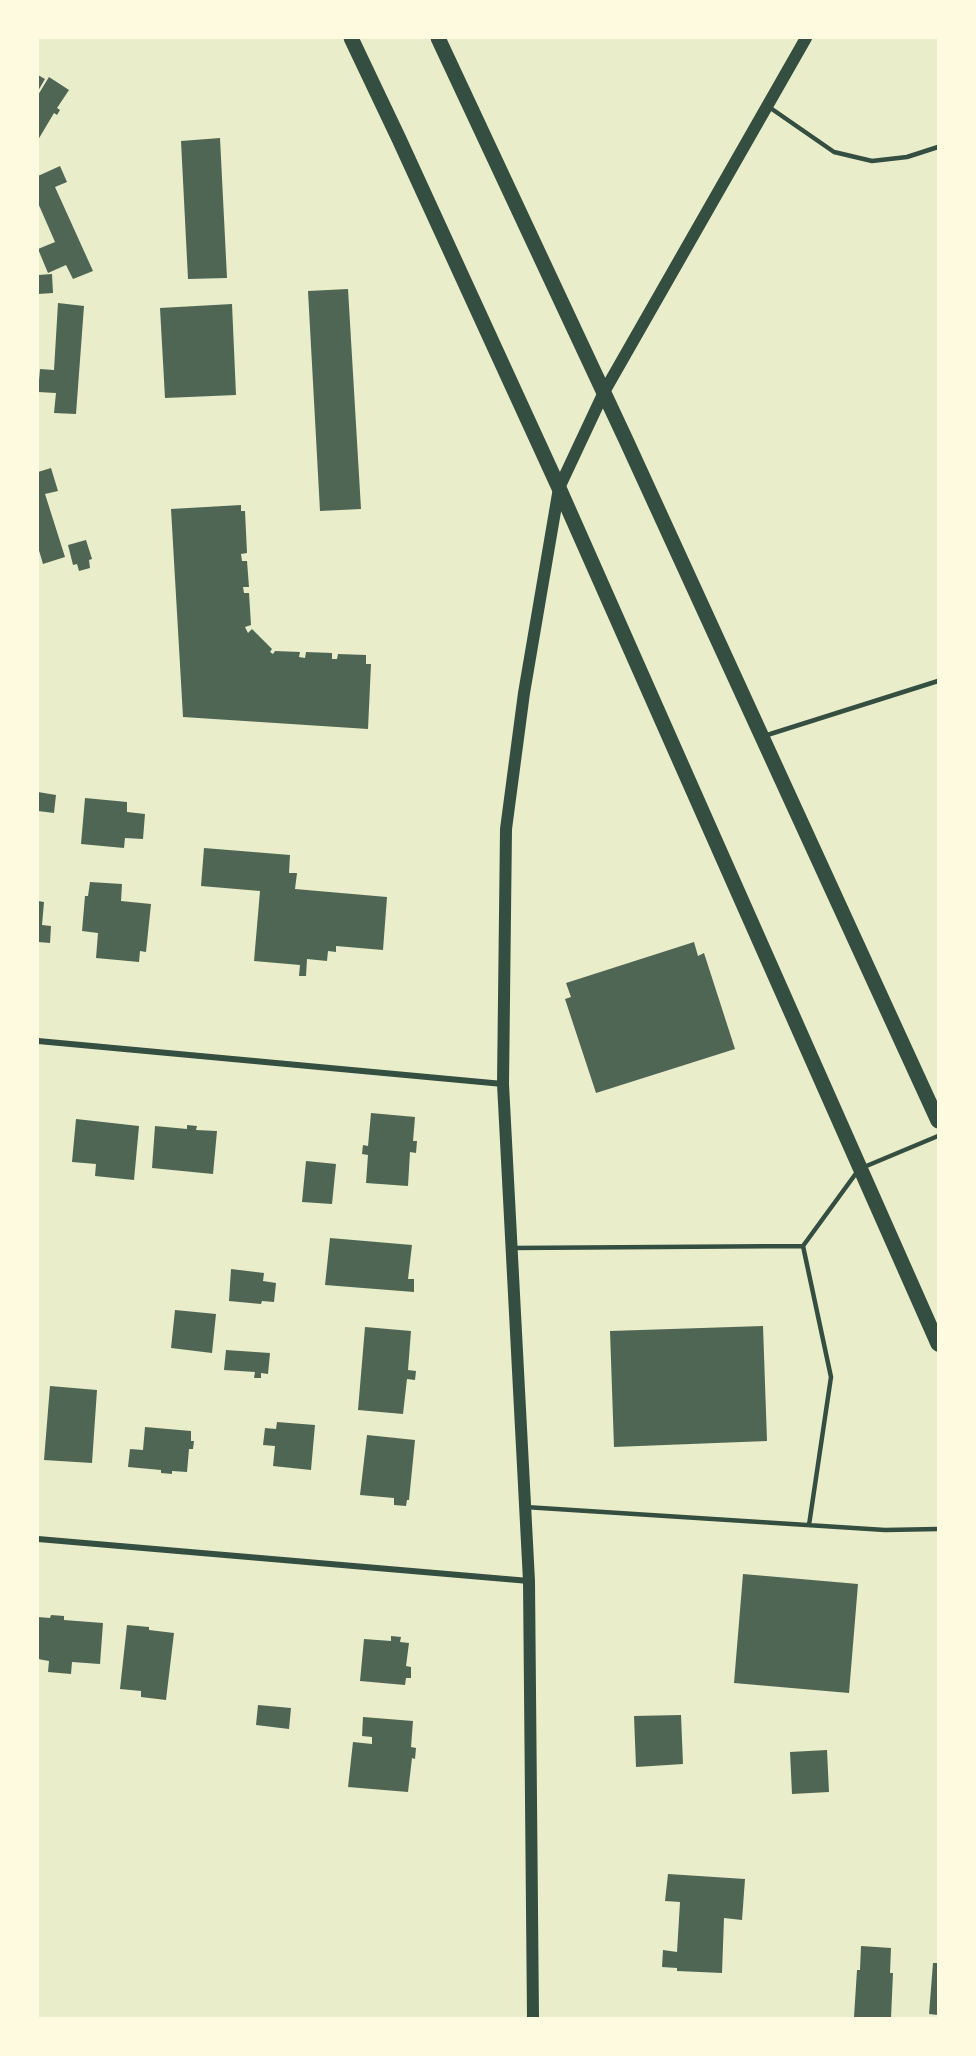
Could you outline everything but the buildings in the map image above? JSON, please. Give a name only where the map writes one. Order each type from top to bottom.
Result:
[{"type":"main road","points":[[351,38],[559,488],[939,1344]]},
{"type":"main road","points":[[438,38],[604,392],[939,1120]]},
{"type":"main road","points":[[533,2019],[529,1581],[502,1084],[506,829],[524,693],[559,488],[604,392],[806,38]]},
{"type":"street","points":[[38,1041],[502,1084]]},
{"type":"street","points":[[38,1539],[529,1581]]},
{"type":"lane","points":[[767,106],[834,152],[872,161],[907,157],[939,147]]},
{"type":"lane","points":[[761,737],[939,681]]},
{"type":"lane","points":[[809,1526],[831,1377],[803,1246],[860,1169],[939,1136]]},
{"type":"lane","points":[[511,1248],[803,1246]]},
{"type":"lane","points":[[525,1508],[885,1530],[939,1529]]}]
